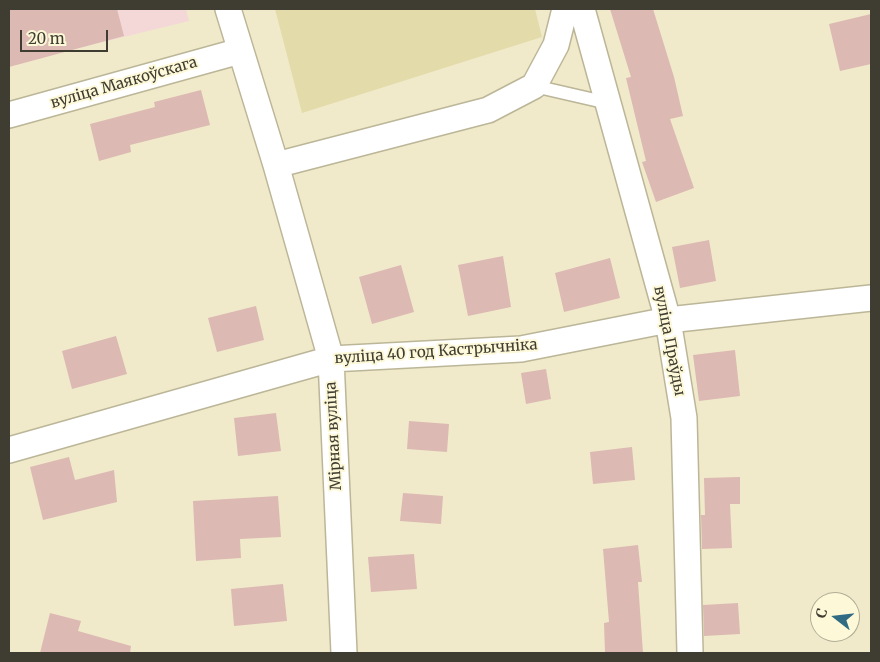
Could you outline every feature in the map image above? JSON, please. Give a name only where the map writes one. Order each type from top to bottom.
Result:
[{"type":"street","name":"Мірная вуліца","points":[[228,9],[276,165],[331,359],[344,653]]},
{"type":"street","points":[[276,165],[488,110],[534,86],[556,45],[564,9]]},
{"type":"street","name":"вуліца Праўды","points":[[582,9],[668,320],[684,418],[690,653]]},
{"type":"street","name":"вуліца Маякоўскага","points":[[9,115],[240,50]]},
{"type":"street","name":"вуліца 40 год Кастрычніка","points":[[9,450],[331,359],[521,349],[668,320],[871,298]]},
{"type":"lane","points":[[534,86],[608,103]]},
{"type":"shaded area","points":[[9,9],[186,9],[189,21],[9,65]]},
{"type":"shaded area","points":[[275,9],[535,9],[542,37],[302,113]]},
{"type":"building","points":[[9,9],[117,9],[124,36],[9,67]]},
{"type":"building","points":[[610,9],[653,9],[674,77],[683,116],[670,119],[694,188],[656,202],[642,162],[646,161],[626,78],[631,77]]},
{"type":"building","points":[[871,14],[871,64],[840,71],[829,24]]},
{"type":"building","points":[[201,90],[210,125],[130,145],[131,152],[99,161],[90,124],[155,107],[154,102]]},
{"type":"building","points":[[709,240],[716,281],[680,288],[672,247]]},
{"type":"building","points":[[503,256],[511,307],[468,316],[458,265]]},
{"type":"building","points":[[610,258],[620,298],[564,312],[555,273]]},
{"type":"building","points":[[401,265],[414,312],[372,324],[359,277]]},
{"type":"building","points":[[256,306],[264,340],[217,352],[208,318]]},
{"type":"building","points":[[116,336],[127,374],[72,389],[62,351]]},
{"type":"building","points":[[735,350],[740,396],[699,401],[693,355]]},
{"type":"building","points":[[546,369],[551,399],[526,404],[521,373]]},
{"type":"building","points":[[276,413],[281,451],[238,456],[234,418]]},
{"type":"building","points":[[409,421],[449,424],[447,452],[407,449]]},
{"type":"building","points":[[632,447],[635,480],[593,484],[590,452]]},
{"type":"building","points":[[69,457],[75,480],[114,470],[117,502],[43,520],[30,467]]},
{"type":"building","points":[[740,477],[740,504],[730,504],[732,548],[702,549],[701,515],[705,515],[704,478]]},
{"type":"building","points":[[403,493],[443,496],[441,524],[400,521]]},
{"type":"building","points":[[278,496],[281,537],[240,539],[241,558],[196,561],[193,501]]},
{"type":"building","points":[[638,545],[642,582],[638,582],[643,653],[605,653],[604,623],[609,622],[603,549]]},
{"type":"building","points":[[414,554],[417,589],[371,592],[368,557]]},
{"type":"building","points":[[283,584],[287,621],[234,626],[231,589]]},
{"type":"building","points":[[738,603],[740,634],[704,636],[703,605]]},
{"type":"building","points":[[50,613],[81,621],[78,631],[131,646],[130,653],[40,653]]}]
